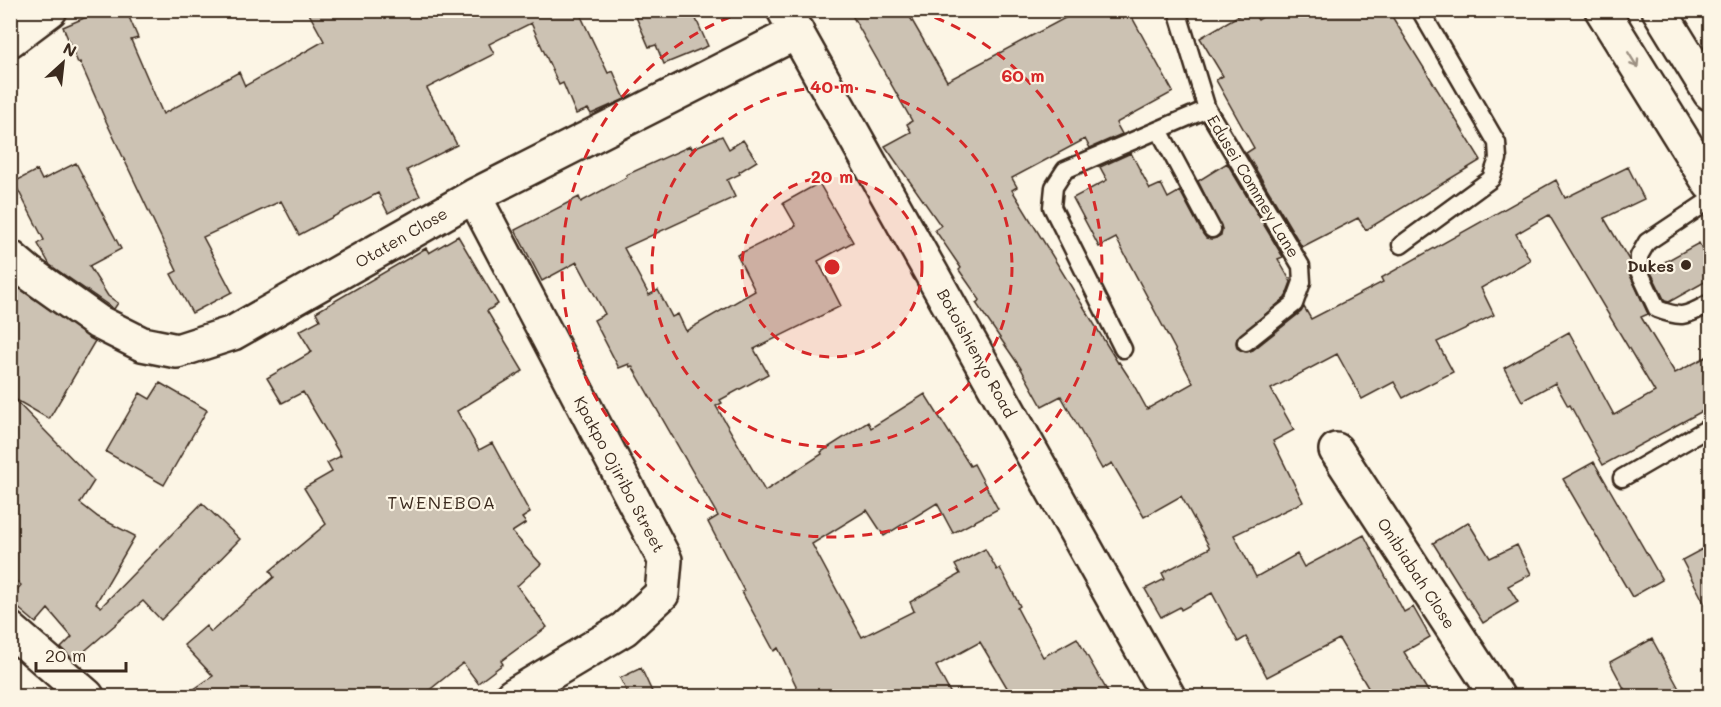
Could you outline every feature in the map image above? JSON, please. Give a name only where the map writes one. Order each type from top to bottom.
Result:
[{"type":"main road","points":[[10,40],[50,10]]},
{"type":"main road","points":[[1602,10],[1710,184]]},
{"type":"main road","points":[[1659,10],[1710,93]]},
{"type":"main road","name":"Otaten Close","points":[[10,257],[98,322],[142,344],[177,351],[233,333],[474,196],[791,21]]},
{"type":"main road","name":"Botoishienyo Road","points":[[791,21],[1162,694]]},
{"type":"main road","name":"Kpakpo Ojiribo Street","points":[[474,196],[666,560],[662,594],[624,629],[512,696]]},
{"type":"main road","name":"Onibiabah Close","points":[[1336,450],[1497,696]]},
{"type":"main road","points":[[10,629],[87,696]]},
{"type":"lane","name":"Edusei Commey Lane","points":[[1177,10],[1207,109],[1301,266],[1302,282],[1294,304],[1246,342]]},
{"type":"lane","points":[[1401,245],[1491,179],[1498,159],[1497,143],[1420,10]]},
{"type":"lane","points":[[1123,349],[1052,207],[1054,187],[1065,170],[1207,109]]},
{"type":"lane","points":[[1159,130],[1212,229]]},
{"type":"lane","points":[[1710,200],[1647,242],[1640,256],[1639,271],[1657,309],[1676,316],[1692,313],[1710,303]]},
{"type":"lane","points":[[1622,478],[1710,428]]},
{"type":"building","points":[[103,10],[126,10],[138,38],[131,40],[163,114],[239,72],[245,86],[324,41],[307,10],[578,10],[608,73],[613,71],[625,99],[591,114],[588,109],[576,114],[563,83],[559,85],[531,23],[489,44],[494,54],[427,88],[457,145],[407,170],[420,196],[388,213],[378,193],[299,235],[281,201],[203,237],[232,292],[192,313],[171,274],[177,271],[63,27]]},
{"type":"building","points":[[633,10],[692,10],[708,46],[664,64],[656,45],[649,47]]},
{"type":"building","points":[[849,10],[906,10],[947,81],[1080,10],[1128,10],[1173,92],[1116,123],[1122,134],[1090,148],[1085,139],[1012,178],[1017,187],[1012,190],[1147,409],[1193,383],[1116,238],[1099,247],[1073,198],[1107,180],[1100,167],[1131,153],[1150,189],[1161,184],[1168,198],[1180,191],[1203,234],[1206,238],[1211,239],[1221,235],[1222,229],[1198,181],[1227,163],[1283,257],[1278,259],[1291,282],[1285,298],[1237,338],[1237,348],[1247,352],[1253,350],[1301,312],[1304,307],[1311,319],[1383,282],[1381,278],[1556,180],[1565,198],[1628,167],[1644,199],[1604,218],[1629,260],[1630,275],[1648,314],[1641,317],[1675,373],[1710,355],[1710,407],[1603,465],[1570,405],[1568,406],[1555,383],[1522,401],[1504,368],[1569,332],[1614,415],[1655,392],[1549,215],[1516,234],[1530,260],[1481,288],[1494,315],[1437,342],[1453,372],[1403,398],[1394,382],[1362,399],[1337,354],[1271,389],[1294,430],[1273,441],[1303,502],[1234,535],[1256,577],[1297,554],[1304,567],[1364,535],[1404,612],[1413,607],[1430,637],[1404,652],[1431,696],[1373,696],[1339,639],[1267,677],[1246,637],[1238,642],[1212,593],[1181,610],[1180,607],[1161,617],[1145,589],[1165,579],[1162,573],[1210,548],[1181,496],[1144,517],[1112,463],[1102,469],[1061,396],[1042,406],[1020,367],[976,303],[980,300],[935,230],[941,226],[885,146],[911,132],[907,124],[912,121]]},
{"type":"building","points":[[1248,10],[1252,10],[1258,20],[1274,10],[1388,10],[1481,160],[1366,230],[1358,218],[1302,247],[1246,153],[1254,148],[1216,80],[1223,76],[1200,38]]},
{"type":"building","points":[[722,136],[729,149],[743,140],[757,161],[739,172],[740,174],[727,180],[735,197],[624,248],[649,295],[658,290],[672,317],[678,314],[686,331],[755,291],[737,255],[796,226],[783,203],[819,183],[853,242],[818,261],[841,306],[754,349],[768,374],[720,400],[722,403],[716,406],[765,491],[868,422],[871,428],[925,394],[970,466],[974,464],[998,509],[953,533],[937,503],[884,536],[867,510],[812,544],[862,637],[914,611],[910,602],[960,574],[955,565],[985,549],[997,570],[1000,568],[1020,606],[1017,608],[1043,657],[1077,638],[1110,696],[1012,696],[980,642],[936,666],[952,696],[801,696],[778,648],[774,651],[742,592],[744,591],[708,522],[718,516],[632,366],[630,367],[629,364],[619,368],[594,320],[605,314],[577,262],[542,281],[515,230],[579,197],[581,202],[627,177],[626,175],[690,146],[691,149]]},
{"type":"building","points":[[76,163],[121,249],[89,266],[108,296],[118,303],[114,309],[50,265],[38,244],[44,240],[14,182],[37,170],[42,180]]},
{"type":"building","points":[[458,236],[498,304],[487,311],[523,371],[457,411],[479,450],[492,443],[530,513],[522,518],[526,523],[512,532],[541,564],[517,586],[547,627],[501,661],[503,664],[478,683],[463,663],[422,696],[184,696],[213,676],[184,645],[206,626],[211,632],[274,577],[270,571],[326,524],[304,488],[332,472],[327,463],[341,456],[303,392],[282,403],[267,378],[312,352],[299,331],[320,320],[316,312],[426,248],[429,253]]},
{"type":"building","points":[[1699,243],[1710,264],[1710,279],[1669,302],[1665,301],[1650,270]]},
{"type":"building","points":[[10,282],[95,341],[49,419],[13,398],[94,481],[80,503],[98,517],[135,536],[96,603],[101,607],[202,503],[240,539],[161,620],[143,601],[74,660],[61,648],[72,637],[48,609],[36,623],[10,601],[21,585],[10,576]]},
{"type":"building","points":[[160,383],[207,410],[164,485],[106,452],[140,393],[150,399]]},
{"type":"building","points":[[1594,462],[1662,580],[1632,597],[1563,479]]},
{"type":"building","points":[[1468,522],[1490,558],[1517,545],[1531,574],[1508,586],[1518,602],[1483,623],[1433,543]]},
{"type":"building","points":[[1710,545],[1710,614],[1682,560]]},
{"type":"building","points":[[1652,639],[1683,696],[1628,696],[1610,662]]},
{"type":"building","points":[[641,668],[654,696],[629,696],[620,678]]},
{"type":"place","name":"Dukes","points":[[1686,265]]},
{"type":"district","name":"TWENEBOA","points":[[442,502]]}]
